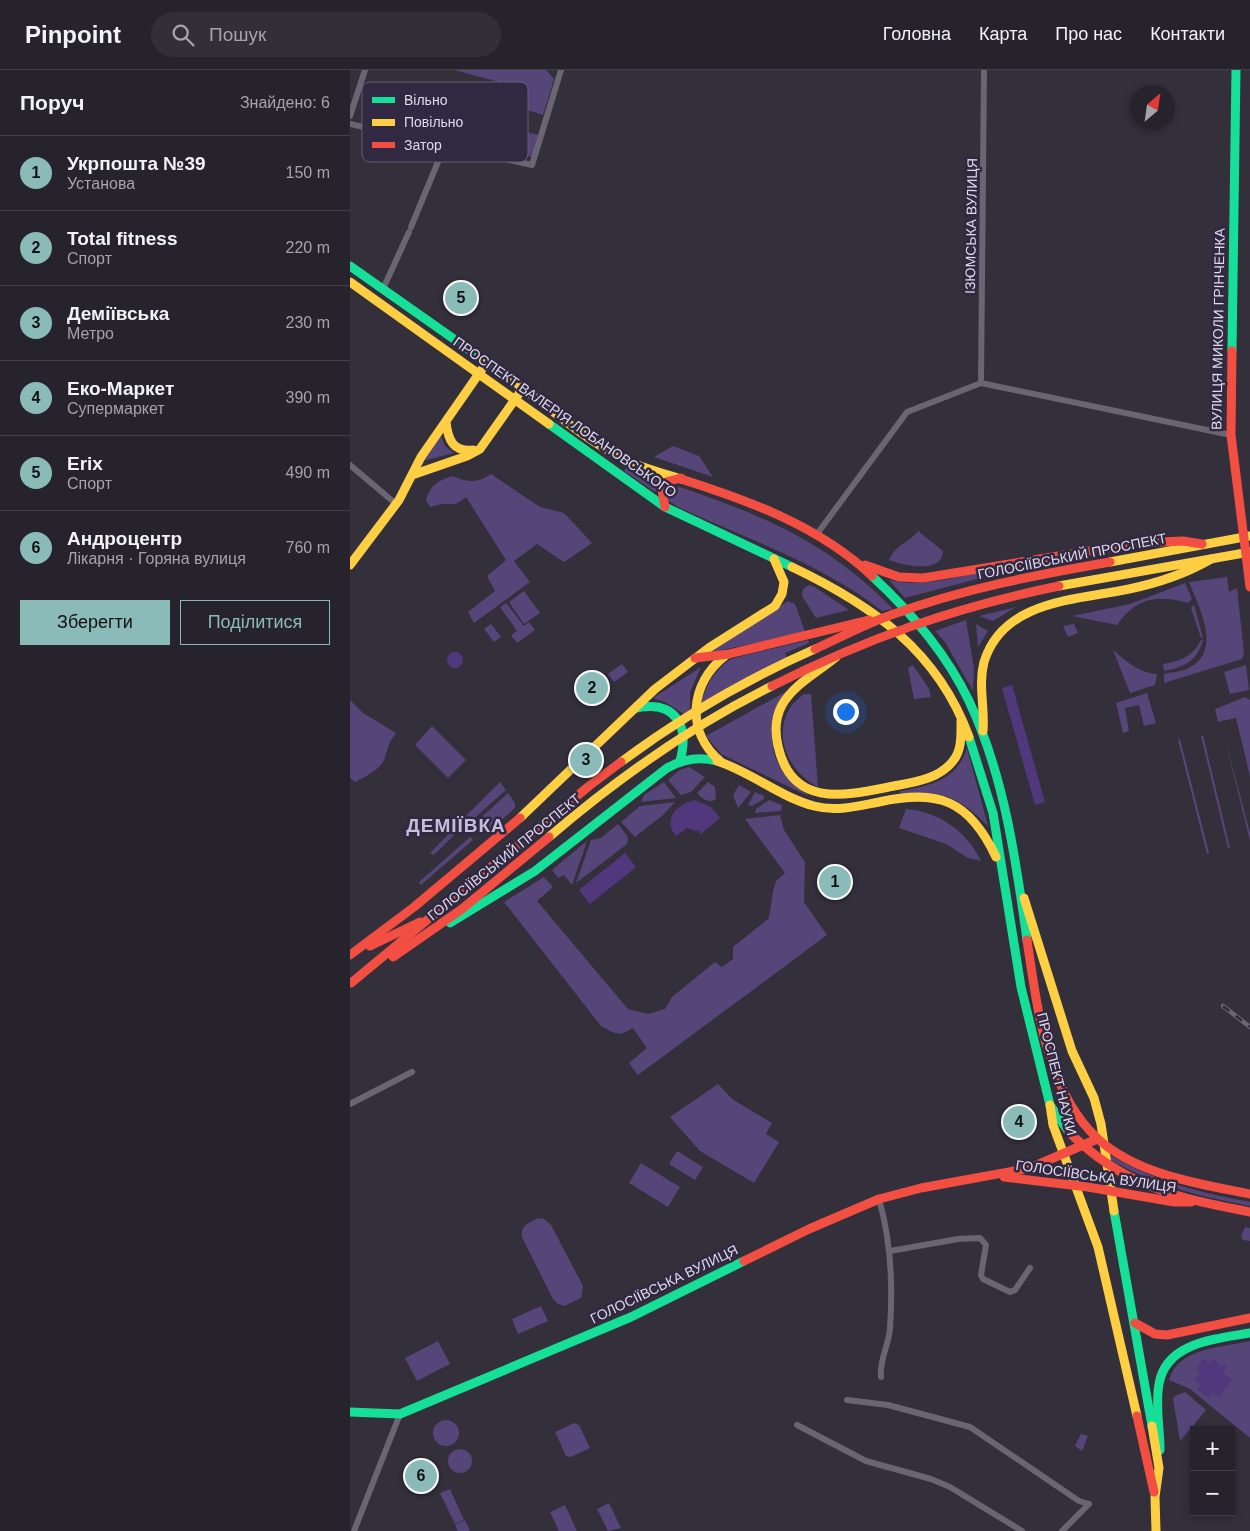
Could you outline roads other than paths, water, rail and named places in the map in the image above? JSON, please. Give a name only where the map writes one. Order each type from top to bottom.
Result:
[{"type":"main road","name":"ВУЛИЦЯ МИКОЛИ ГРІНЧЕНКА","points":[[1236,70],[1231,435],[1250,587]]},
{"type":"main road","name":"ПРОСПЕКТ ВАЛЕРІЯ ЛОБАНОВСЬКОГО","points":[[350,266],[614,454],[780,516],[817,534],[857,561]]},
{"type":"main road","name":"ПРОСПЕКТ ВАЛЕРІЯ ЛОБАНОВСЬКОГО","points":[[350,282],[480,373],[665,507],[831,585],[878,615],[930,664],[960,712]]},
{"type":"main road","points":[[350,564],[415,474],[421,457],[487,362]]},
{"type":"main road","points":[[415,474],[434,465],[474,454],[523,388]]},
{"type":"main road","points":[[446,422],[447,436],[452,445],[459,451],[480,448]]},
{"type":"main road","points":[[665,507],[662,490],[666,482],[680,478]]},
{"type":"main road","name":"ГОЛОСІЇВСЬКИЙ ПРОСПЕКТ","points":[[351,983],[589,786],[648,742],[772,668],[890,615],[1021,578],[1250,536]]},
{"type":"main road","points":[[857,561],[894,577],[908,580],[1138,543],[1183,541],[1203,544]]},
{"type":"main road","name":"ГОЛОСІЇВСЬКИЙ ПРОСПЕКТ","points":[[351,983],[432,933],[599,797],[657,753],[776,682],[840,653],[951,611],[1120,574],[1250,552]]},
{"type":"main road","points":[[983,732],[985,718],[982,683],[983,664],[995,638],[1005,627],[1037,608],[1169,578],[1194,570],[1213,558]]},
{"type":"main road","name":"ГОЛОСІЇВСЬКИЙ ПРОСПЕКТ","points":[[350,955],[414,907],[515,822],[631,710],[694,658],[776,606],[783,597],[785,579],[774,559]]},
{"type":"main road","points":[[857,561],[887,590],[944,658],[965,693],[983,732]]},
{"type":"main road","points":[[694,658],[729,654],[890,615]]},
{"type":"main road","points":[[840,653],[801,685],[782,706],[777,716],[778,744],[784,763],[794,778],[804,787],[827,796],[841,796],[934,778],[952,764],[961,743],[960,712]]},
{"type":"main road","points":[[723,763],[704,743],[698,732],[695,707],[700,688],[710,668],[729,654]]},
{"type":"main road","points":[[631,710],[646,705],[654,706],[677,718],[684,728],[686,740],[680,761]]},
{"type":"main road","name":"ПРОСПЕКТ НАУКИ","points":[[960,712],[985,782],[1021,986],[1050,1105],[1053,1125],[1098,1247],[1129,1376],[1148,1473],[1155,1497]]},
{"type":"main road","name":"ПРОСПЕКТ НАУКИ","points":[[983,732],[997,778],[1019,884],[1032,970],[1055,1067],[1071,1104],[1081,1120],[1097,1139]]},
{"type":"main road","points":[[432,933],[531,874],[644,785],[680,761],[692,757],[723,763],[793,797],[822,807],[844,808],[917,796],[946,800],[959,808],[988,838],[1002,871]]},
{"type":"main road","name":"ПРОСПЕКТ НАУКИ","points":[[1019,884],[1033,923],[1072,1051],[1094,1098],[1101,1124],[1120,1255],[1135,1323],[1159,1468],[1155,1497],[1156,1531]]},
{"type":"main road","points":[[350,955],[434,916]]},
{"type":"main road","points":[[1050,1105],[1060,1122],[1080,1145],[1099,1160],[1144,1185],[1196,1202],[1250,1212]]},
{"type":"main road","points":[[1097,1139],[1139,1163],[1184,1180],[1250,1194]]},
{"type":"main road","name":"ГОЛОСІЇВСЬКА ВУЛИЦЯ","points":[[350,1412],[400,1414],[631,1317],[802,1232],[879,1199],[920,1188],[1030,1168],[1097,1139]]},
{"type":"main road","name":"ГОЛОСІЇВСЬКА ВУЛИЦЯ","points":[[991,1176],[1076,1186],[1174,1202],[1196,1202]]},
{"type":"main road","points":[[1135,1323],[1155,1334],[1167,1335],[1250,1318]]},
{"type":"main road","points":[[1159,1468],[1161,1427],[1159,1383],[1163,1369],[1169,1359],[1187,1346],[1250,1333]]},
{"type":"street","points":[[350,116],[365,70]]},
{"type":"street","points":[[519,162],[532,165],[561,70]]},
{"type":"street","name":"ІЗЮМСЬКА ВУЛИЦЯ","points":[[981,383],[984,70]]},
{"type":"street","points":[[384,289],[438,162]]},
{"type":"street","points":[[817,534],[907,412],[981,383],[1231,435]]},
{"type":"street","points":[[350,465],[395,503]]},
{"type":"street","points":[[350,1104],[412,1072]]},
{"type":"street","points":[[879,1199],[885,1219],[890,1252],[890,1330],[880,1367],[881,1377]]},
{"type":"street","points":[[890,1252],[958,1239],[980,1238],[986,1244],[981,1275],[983,1279],[1010,1292],[1015,1290],[1030,1268]]},
{"type":"street","points":[[847,1400],[888,1405],[970,1427],[1079,1501],[1088,1504],[1062,1531]]},
{"type":"street","points":[[354,1531],[400,1414]]},
{"type":"street","points":[[798,1425],[866,1461],[931,1479],[950,1487],[1022,1531]]},
{"type":"railway","points":[[1223,1006],[1250,1027]]},
{"type":"place","name":"Erix","points":[[461,298]]},
{"type":"place","name":"Total fitness","points":[[592,688]]},
{"type":"place","name":"Деміївська","points":[[586,760]]},
{"type":"place","name":"Укрпошта №39","points":[[835,882]]},
{"type":"place","name":"Еко-Маркет","points":[[1019,1122]]},
{"type":"place","name":"Андроцентр","points":[[421,1476]]},
{"type":"district","name":"ДЕМІЇВКА","points":[[456,825]]}]
